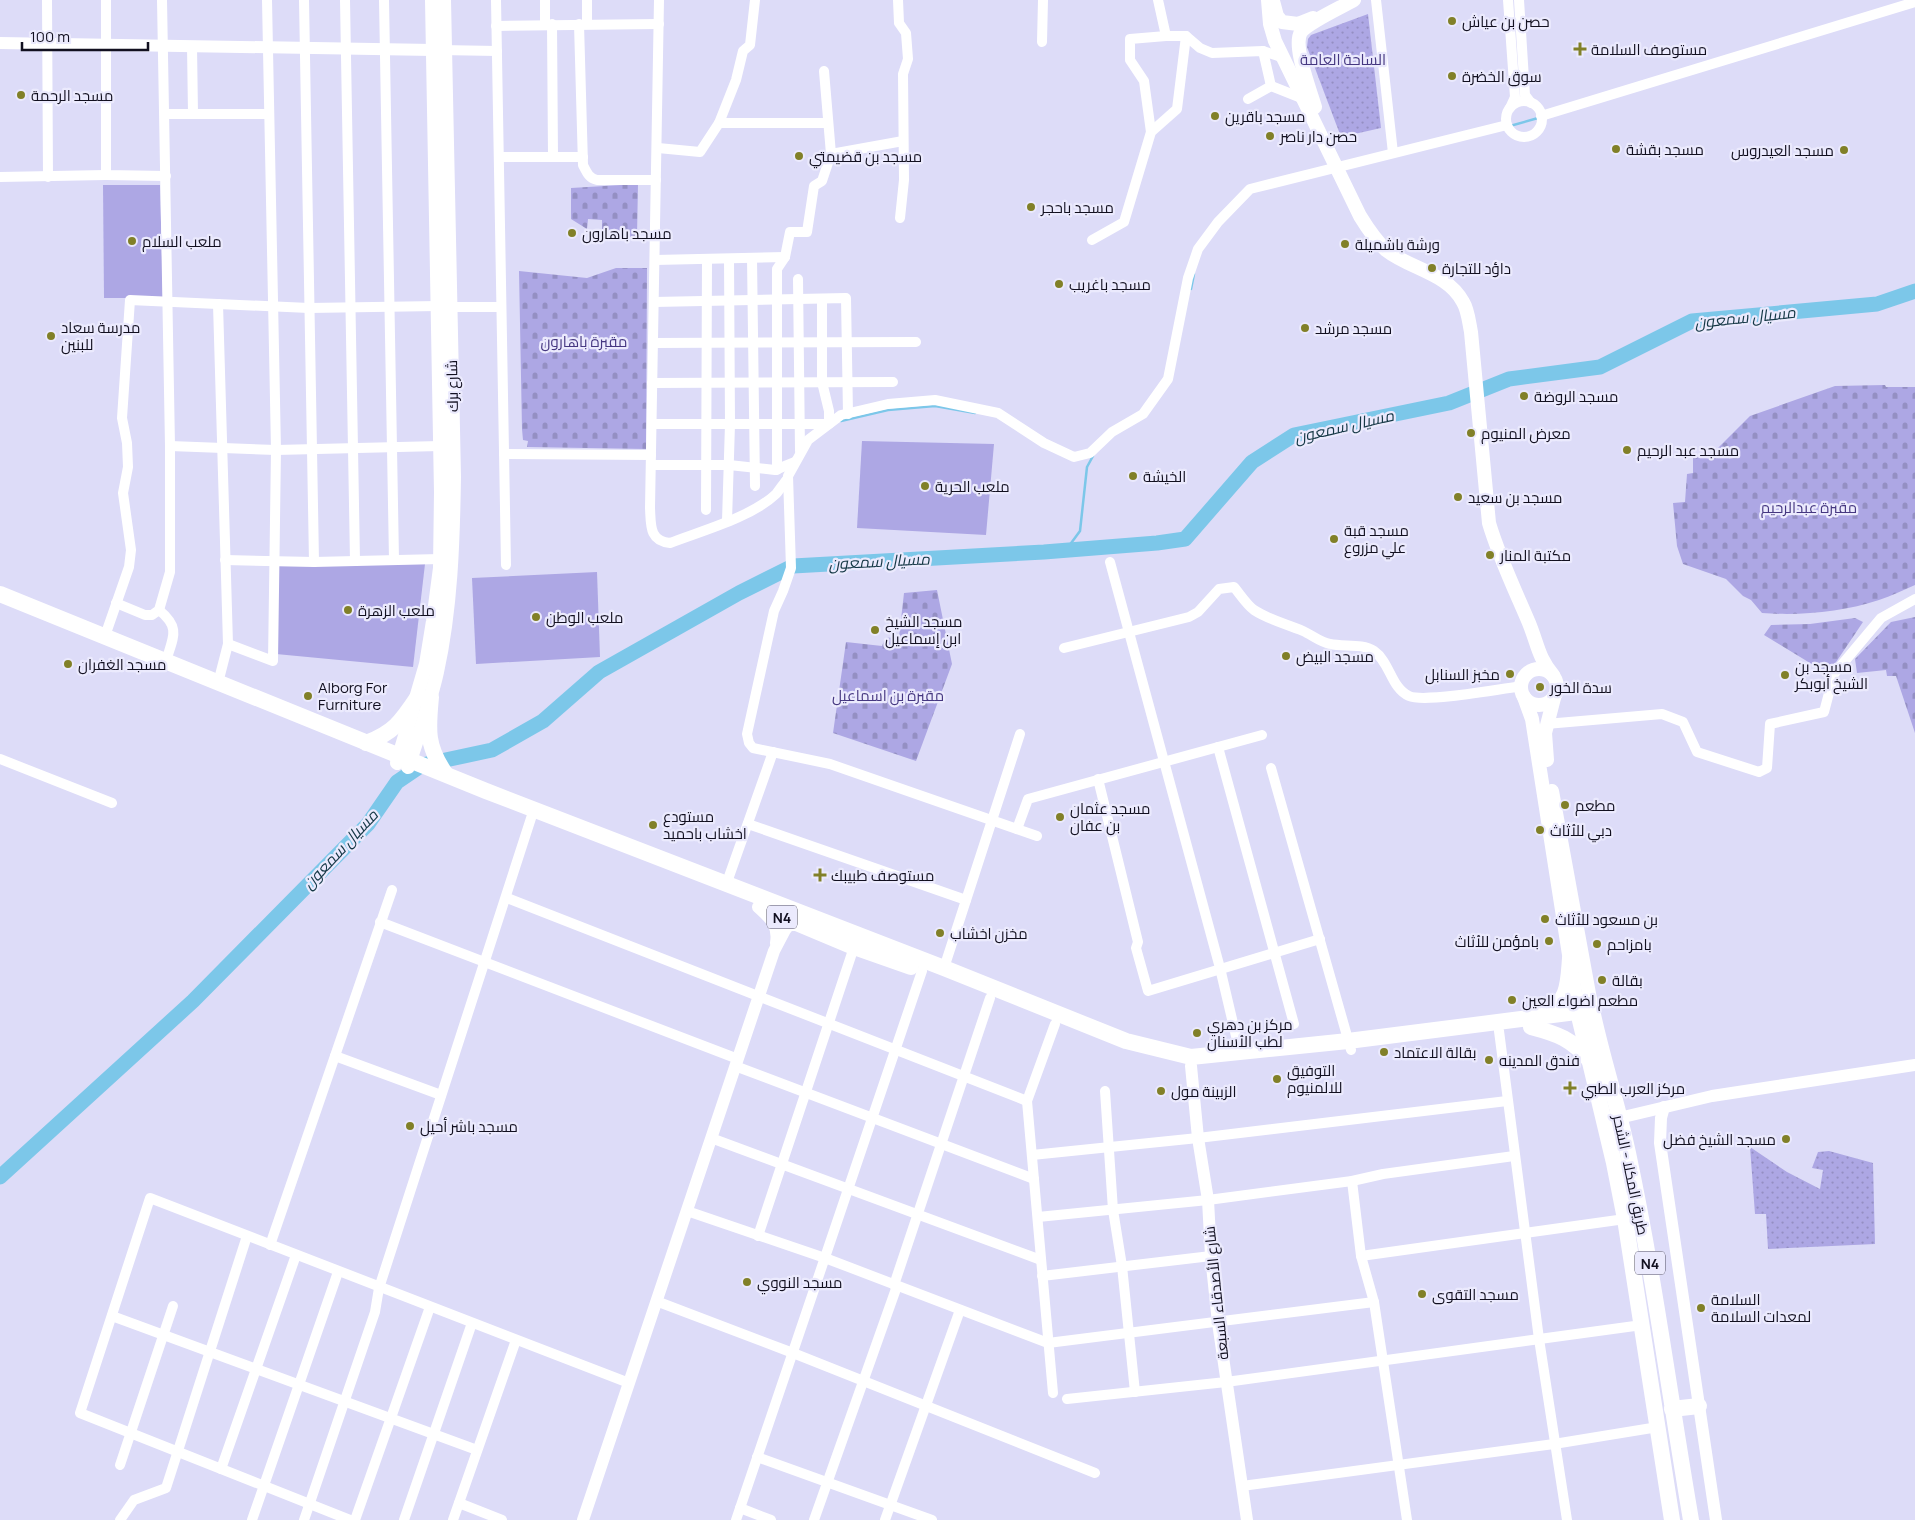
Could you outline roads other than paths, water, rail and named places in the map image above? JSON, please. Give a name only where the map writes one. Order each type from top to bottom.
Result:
[{"type":"highway","name":"N4","points":[[0,594],[366,743],[404,762],[445,773],[854,947],[1126,1041],[1191,1057],[1240,1052],[1350,1046],[1499,1031],[1534,1022]]},
{"type":"highway","name":"N4","points":[[0,606],[533,812],[944,968],[1055,1024],[1120,1049],[1191,1066],[1586,1016]]},
{"type":"highway","points":[[366,743],[386,735],[424,697]]},
{"type":"highway","points":[[424,697],[432,749],[436,760],[445,773]]},
{"type":"highway","points":[[1570,958],[1568,985],[1565,996],[1552,1010],[1534,1022],[1571,1042],[1591,1063]]},
{"type":"highway","name":"طريق المكلا - الشحر","points":[[1586,1016],[1591,1063],[1625,1218],[1672,1520]]},
{"type":"highway","name":"طريق المكلا - الشحر","points":[[1586,1016],[1628,1152],[1654,1288],[1672,1409],[1692,1520]]},
{"type":"highway","points":[[1636,1291],[1654,1288]]},
{"type":"highway","points":[[1672,1409],[1699,1406]]},
{"type":"main road","name":"شارع برك","points":[[432,0],[439,50]]},
{"type":"main road","name":"شارع برك","points":[[404,762],[424,697],[437,671],[452,556],[454,477],[444,306],[439,50],[444,0]]},
{"type":"main road","points":[[1268,0],[1270,24],[1275,41],[1338,167],[1360,216],[1372,236],[1388,251],[1442,280],[1455,290],[1464,303],[1471,332],[1489,523],[1533,632],[1543,663],[1553,675],[1557,686],[1546,724],[1545,744],[1586,1016]]},
{"type":"main road","points":[[1273,0],[1277,16],[1282,22],[1289,24],[1298,24],[1339,8]]},
{"type":"main road","points":[[1326,144],[1298,43],[1301,33],[1309,25],[1354,0]]},
{"type":"main road","name":"شارع برك","points":[[424,697],[440,559],[440,446],[444,306]]},
{"type":"main road","points":[[1533,632],[1532,652],[1524,686],[1532,719],[1570,958],[1586,1016]]},
{"type":"main road","points":[[1524,686],[1537,669],[1553,675]]},
{"type":"main road","points":[[1524,686],[1528,701],[1539,705],[1550,702],[1554,698]]},
{"type":"street","points":[[47,0],[48,177]]},
{"type":"street","points":[[106,0],[106,175]]},
{"type":"street","points":[[116,604],[145,615],[152,615],[159,610],[170,572],[170,446],[162,0]]},
{"type":"street","points":[[228,644],[273,661],[276,450],[267,0]]},
{"type":"street","points":[[304,0],[314,562]]},
{"type":"street","points":[[345,0],[355,561]]},
{"type":"street","points":[[384,0],[394,560]]},
{"type":"street","points":[[496,0],[506,565]]},
{"type":"street","points":[[545,0],[549,24],[553,157]]},
{"type":"street","points":[[587,0],[583,24],[583,165],[587,174],[592,179],[656,180]]},
{"type":"street","points":[[659,0],[658,148],[650,508],[651,525],[655,538],[662,542],[670,543],[760,506],[776,494],[788,478],[808,440],[842,416],[888,404],[935,400],[998,413],[1044,443],[1074,457],[1090,453],[1112,432],[1143,414],[1168,379],[1188,278],[1198,248],[1218,222],[1250,189],[1507,125]]},
{"type":"street","points":[[658,148],[700,152],[719,123],[736,80],[743,52],[750,45],[755,0]]},
{"type":"street","points":[[898,0],[899,22],[906,33],[908,58],[903,74],[904,180],[900,218]]},
{"type":"street","points":[[1042,42],[1043,0]]},
{"type":"street","points":[[1158,0],[1166,36]]},
{"type":"street","points":[[1376,0],[1393,153]]},
{"type":"street","points":[[1508,0],[1515,96],[1506,119],[1510,130],[1519,137],[1531,136],[1540,128],[1541,116],[1536,106],[1525,95],[1519,0]]},
{"type":"street","points":[[1541,116],[1915,2]]},
{"type":"street","points":[[496,26],[659,24]]},
{"type":"street","points":[[1151,132],[1177,109],[1186,36]]},
{"type":"street","points":[[1092,240],[1124,222],[1151,132],[1144,81],[1130,60],[1130,39],[1186,36],[1200,48],[1212,53],[1263,51],[1284,58]]},
{"type":"street","points":[[0,43],[497,50]]},
{"type":"street","points":[[192,46],[193,114]]},
{"type":"street","points":[[1263,51],[1271,86]]},
{"type":"street","points":[[777,470],[777,269],[785,258],[790,232],[807,232],[814,186],[822,181],[831,154],[824,71]]},
{"type":"street","points":[[1248,99],[1271,86]]},
{"type":"street","points":[[1271,86],[1304,99]]},
{"type":"street","points":[[1510,108],[1519,102],[1531,103]]},
{"type":"street","points":[[165,114],[269,114]]},
{"type":"street","points":[[719,123],[827,123]]},
{"type":"street","points":[[831,154],[903,141]]},
{"type":"street","points":[[499,157],[583,157]]},
{"type":"street","points":[[0,177],[166,176]]},
{"type":"street","points":[[752,258],[755,486]]},
{"type":"street","points":[[655,260],[785,258]]},
{"type":"street","points":[[706,510],[707,259]]},
{"type":"street","points":[[727,521],[730,424],[729,259]]},
{"type":"street","points":[[798,279],[800,424],[798,458]]},
{"type":"street","points":[[654,302],[846,298],[848,414]]},
{"type":"street","points":[[822,299],[822,382],[829,411],[829,424]]},
{"type":"street","points":[[105,636],[129,567],[131,550],[123,493],[128,467],[122,418],[130,300],[309,308],[501,307]]},
{"type":"street","points":[[218,304],[228,644],[218,682]]},
{"type":"street","points":[[653,344],[916,342]]},
{"type":"street","points":[[652,383],[893,382]]},
{"type":"street","points":[[652,424],[829,424]]},
{"type":"street","points":[[170,446],[276,450],[440,446]]},
{"type":"street","points":[[504,454],[651,460],[729,465],[764,470],[777,470],[798,458]]},
{"type":"street","points":[[788,478],[791,568],[774,611],[747,737],[749,743],[753,748],[830,764],[1037,836]]},
{"type":"street","points":[[225,560],[314,562],[440,559]]},
{"type":"street","points":[[1110,562],[1220,968],[1240,1052]]},
{"type":"street","points":[[1064,648],[1189,617],[1198,612],[1219,588],[1234,587],[1253,609],[1270,618],[1304,631],[1323,642],[1341,646],[1360,646],[1373,650],[1385,661],[1399,688],[1409,696],[1425,699],[1524,686]]},
{"type":"street","points":[[1546,724],[1662,714],[1683,722],[1697,752],[1758,772],[1767,768],[1770,724],[1824,712],[1834,674],[1881,618],[1915,599]]},
{"type":"street","points":[[159,610],[169,618],[173,627],[174,635],[166,661]]},
{"type":"street","points":[[944,968],[1020,734]]},
{"type":"street","points":[[1017,829],[1028,799],[1262,735]]},
{"type":"street","points":[[1218,747],[1294,1024]]},
{"type":"street","points":[[726,885],[773,752]]},
{"type":"street","points":[[0,759],[112,803]]},
{"type":"street","points":[[1271,768],[1350,1046]]},
{"type":"street","points":[[1098,779],[1138,942],[1136,948],[1148,991],[1320,939]]},
{"type":"street","points":[[304,1520],[375,1312],[379,1288],[486,963],[533,812]]},
{"type":"street","points":[[748,824],[966,900]]},
{"type":"street","points":[[270,1245],[392,890]]},
{"type":"street","points":[[506,898],[1028,1101]]},
{"type":"street","points":[[583,1520],[774,951],[777,940],[772,919],[758,907]]},
{"type":"street","points":[[380,922],[737,1063],[806,1093],[1034,1179]]},
{"type":"street","points":[[774,951],[782,934],[789,925],[802,925]]},
{"type":"street","points":[[758,1236],[854,947]]},
{"type":"street","points":[[736,1520],[922,971]]},
{"type":"street","points":[[814,1520],[864,1381],[991,993]]},
{"type":"street","points":[[1053,1393],[1028,1101],[1055,1024]]},
{"type":"street","points":[[1499,1031],[1524,1233],[1554,1444],[1567,1520]]},
{"type":"street","points":[[335,1056],[441,1095]]},
{"type":"street","points":[[1619,1118],[1712,1096],[1915,1065]]},
{"type":"street","name":"شارع الأصدقاء السبعة","points":[[1191,1066],[1198,1138],[1208,1200],[1211,1256],[1218,1323],[1247,1520]]},
{"type":"street","points":[[1105,1091],[1113,1210],[1122,1266],[1135,1392]]},
{"type":"street","points":[[1032,1155],[1198,1138],[1507,1101]]},
{"type":"street","points":[[1664,1107],[1660,1118],[1660,1143],[1716,1520]]},
{"type":"street","points":[[711,1138],[1041,1260]]},
{"type":"street","points":[[1038,1217],[1208,1200],[1352,1181],[1383,1174],[1514,1156]]},
{"type":"street","points":[[1352,1181],[1361,1256],[1374,1302],[1381,1361],[1407,1520]]},
{"type":"street","points":[[350,1520],[80,1413],[150,1198],[430,1308],[629,1383]]},
{"type":"street","points":[[686,1211],[825,1258],[1048,1343],[1374,1302]]},
{"type":"street","points":[[1361,1256],[1625,1218]]},
{"type":"street","points":[[120,1520],[134,1500],[166,1488],[247,1236]]},
{"type":"street","points":[[221,1469],[296,1255]]},
{"type":"street","points":[[1042,1276],[1211,1256]]},
{"type":"street","points":[[252,1520],[338,1272]]},
{"type":"street","points":[[656,1300],[1094,1473]]},
{"type":"street","points":[[120,1465],[174,1306]]},
{"type":"street","points":[[355,1520],[430,1308]]},
{"type":"street","points":[[884,1520],[960,1310]]},
{"type":"street","points":[[112,1316],[477,1450]]},
{"type":"street","points":[[404,1520],[472,1324]]},
{"type":"street","points":[[1067,1399],[1226,1382],[1642,1325]]},
{"type":"street","points":[[453,1520],[516,1340]]},
{"type":"street","points":[[1242,1486],[1554,1444],[1658,1427]]},
{"type":"street","points":[[757,1457],[932,1520]]},
{"type":"street","points":[[459,1503],[502,1520]]},
{"type":"street","points":[[740,1508],[770,1520]]},
{"type":"waterway","points":[[1510,126],[1538,118]]},
{"type":"waterway","points":[[1191,289],[1194,274]]},
{"type":"waterway","name":"مسيال سمعون","points":[[0,1177],[193,1001],[368,824],[397,782],[422,765],[492,750],[543,721],[599,672],[739,593],[793,566],[1044,552],[1185,539],[1252,462],[1294,435],[1449,403],[1509,379],[1600,367],[1692,321],[1877,304],[1915,291]]},
{"type":"waterway","points":[[841,421],[888,410],[935,406],[975,413]]},
{"type":"waterway","points":[[1066,550],[1080,531],[1087,467],[1093,456]]},
{"type":"place","name":"حصن بن عياش","points":[[1452,21]]},
{"type":"place","name":"مستوصف السلامة","points":[[1580,49]]},
{"type":"place","name":"سوق الخضرة","points":[[1452,76]]},
{"type":"place","name":"مسجد الرحمة","points":[[21,95]]},
{"type":"place","name":"مسجد باقرين","points":[[1215,116]]},
{"type":"place","name":"حصن دار ناصر","points":[[1270,136]]},
{"type":"place","name":"مسجد بقشة","points":[[1616,149]]},
{"type":"place","name":"مسجد العيدروس","points":[[1844,150]]},
{"type":"place","name":"مسجد بن قضيمتي","points":[[799,156]]},
{"type":"place","name":"مسجد باحجر","points":[[1031,207]]},
{"type":"place","name":"مسجد باهارون","points":[[572,233]]},
{"type":"place","name":"ملعب السلام","points":[[132,241]]},
{"type":"place","name":"ورشة باشميلة","points":[[1345,244]]},
{"type":"place","name":"داؤد للتجارة","points":[[1432,268]]},
{"type":"place","name":"مسجد باغريب","points":[[1059,284]]},
{"type":"place","name":"مسجد مرشد","points":[[1305,328]]},
{"type":"place","name":"مدرسة سعاد للبنين","points":[[51,336]]},
{"type":"place","name":"مسجد الروضة","points":[[1524,396]]},
{"type":"place","name":"معرض المنيوم","points":[[1471,433]]},
{"type":"place","name":"مسجد عبد الرحيم","points":[[1627,450]]},
{"type":"place","name":"الخيشة","points":[[1133,476]]},
{"type":"place","name":"ملعب الحرية","points":[[925,486]]},
{"type":"place","name":"مسجد بن سعيد","points":[[1458,497]]},
{"type":"place","name":"مسجد قبة علي مزروع","points":[[1334,539]]},
{"type":"place","name":"مكتبة المنار","points":[[1490,555]]},
{"type":"place","name":"ملعب الزهرة","points":[[348,610]]},
{"type":"place","name":"ملعب الوطن","points":[[536,617]]},
{"type":"place","name":"مسجد الشيخ ابن إسماعيل","points":[[875,630]]},
{"type":"place","name":"مسجد البيض","points":[[1286,656]]},
{"type":"place","name":"مسجد الغفران","points":[[68,664]]},
{"type":"place","name":"مخبز السنابل","points":[[1510,674]]},
{"type":"place","name":"مسجد بن الشيخ أبوبكر","points":[[1785,675]]},
{"type":"place","name":"سدة الخور","points":[[1540,687]]},
{"type":"place","name":"Alborg For Furniture","points":[[308,696]]},
{"type":"place","name":"مطعم","points":[[1565,805]]},
{"type":"place","name":"مسجد عثمان بن عفان","points":[[1060,817]]},
{"type":"place","name":"مستودع اخشاب باحميد","points":[[653,825]]},
{"type":"place","name":"دبي للأثاث","points":[[1540,830]]},
{"type":"place","name":"مستوصف طبيبك","points":[[820,875]]},
{"type":"place","name":"بن مسعود للأثاث","points":[[1545,919]]},
{"type":"place","name":"مخزن اخشاب","points":[[940,933]]},
{"type":"place","name":"بامؤمن للأثاث","points":[[1549,941]]},
{"type":"place","name":"بامزاحم","points":[[1597,944]]},
{"type":"place","name":"بقالة","points":[[1602,980]]},
{"type":"place","name":"مطعم اضواء العين","points":[[1512,1000]]},
{"type":"place","name":"مركز بن دهري لطب الأسنان","points":[[1197,1033]]},
{"type":"place","name":"بقالة الاعتماد","points":[[1384,1052]]},
{"type":"place","name":"فندق المدينه","points":[[1489,1060]]},
{"type":"place","name":"التوفيق للالمنيوم","points":[[1277,1079]]},
{"type":"place","name":"مركز العرب الطبي","points":[[1570,1088]]},
{"type":"place","name":"الزبينة مول","points":[[1161,1091]]},
{"type":"place","name":"مسجد باشر أحيل","points":[[410,1126]]},
{"type":"place","name":"مسجد الشيخ فضل","points":[[1786,1139]]},
{"type":"place","name":"مسجد النووي","points":[[747,1282]]},
{"type":"place","name":"مسجد التقوى","points":[[1422,1294]]},
{"type":"place","name":"السلامة لمعدات السلامة","points":[[1701,1308]]},
{"type":"park label","name":"الساحة العامة","points":[[1343,59]]},
{"type":"park label","name":"مقبرة باهارون","points":[[584,341]]},
{"type":"park label","name":"مقبرة عبدالرحيم","points":[[1809,507]]},
{"type":"park label","name":"مقبرة بن اسماعيل","points":[[888,695]]}]
